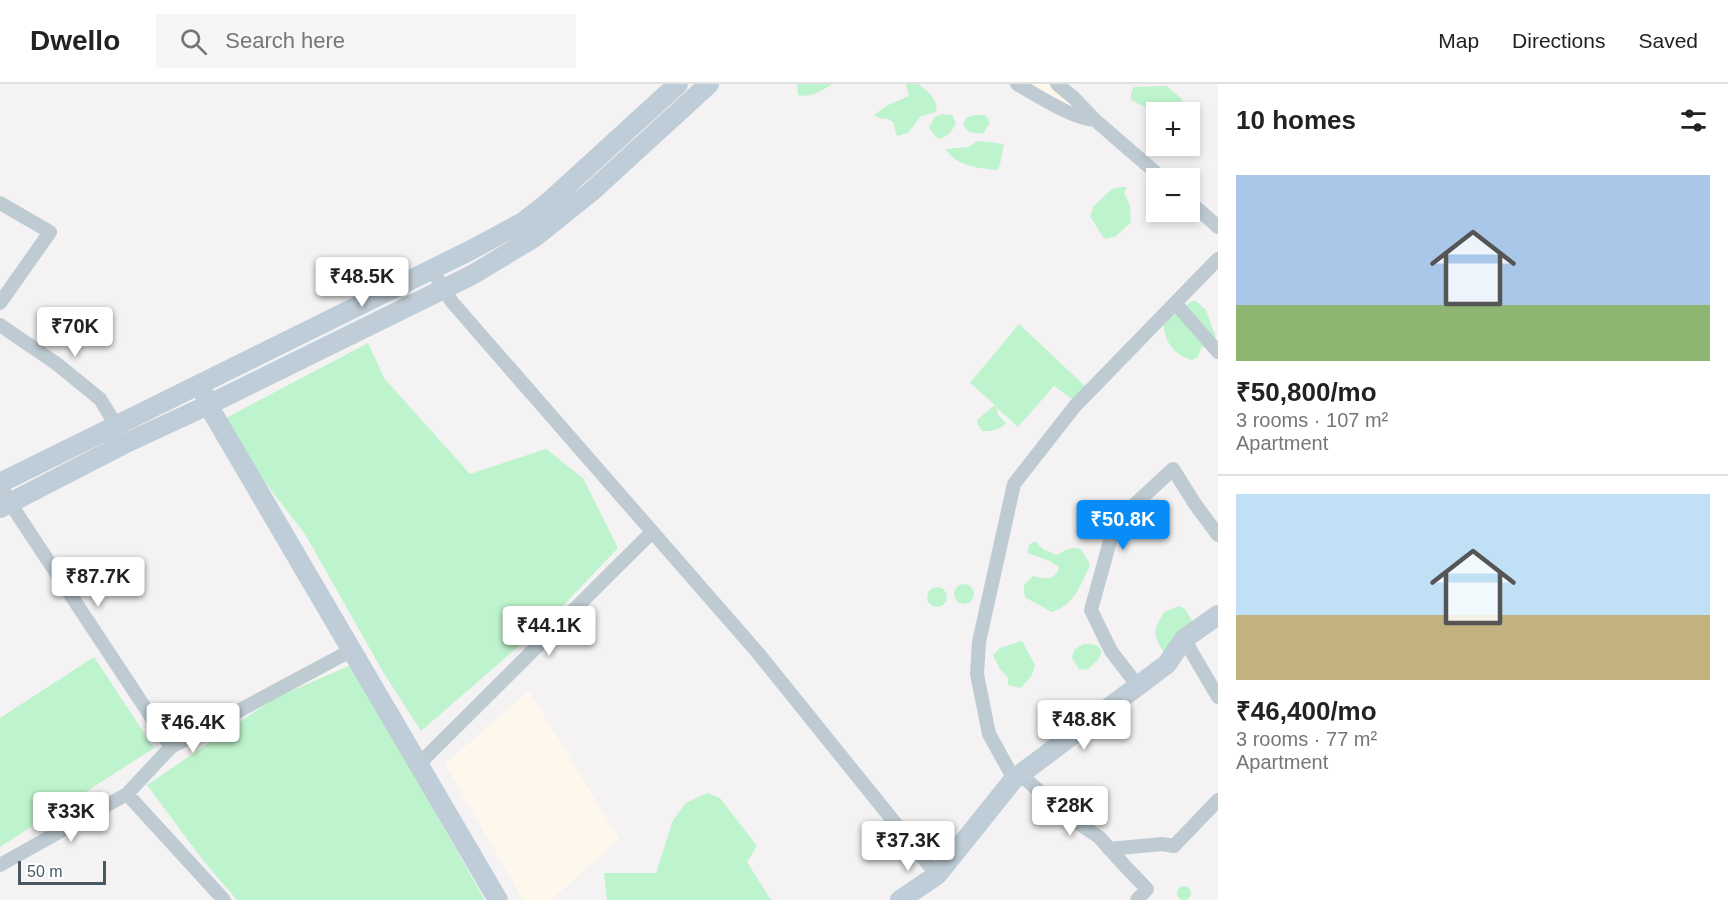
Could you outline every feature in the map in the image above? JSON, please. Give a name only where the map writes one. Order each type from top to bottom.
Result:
[{"type":"main road","points":[[0,483],[432,270],[523,222],[551,200],[678,84]]},
{"type":"main road","points":[[5,505],[124,444],[472,275],[535,237],[591,192],[709,84]]},
{"type":"main road","points":[[523,222],[535,237]]},
{"type":"main road","points":[[199,384],[208,405],[498,900]]},
{"type":"main road","points":[[900,900],[937,875],[1018,777],[1167,664],[1184,639],[1218,615]]},
{"type":"street","points":[[1017,84],[1036,96],[1084,119],[1095,120]]},
{"type":"street","points":[[1057,84],[1150,168]]},
{"type":"street","points":[[0,203],[50,232],[0,303]]},
{"type":"street","points":[[1200,211],[1218,227]]},
{"type":"street","points":[[1137,900],[1147,889],[1099,837],[1067,816],[1018,777],[989,734],[977,674],[979,642],[1014,484],[1075,406],[1218,259]]},
{"type":"street","points":[[432,270],[452,302],[758,653],[937,875]]},
{"type":"street","points":[[1175,303],[1218,352]]},
{"type":"street","points":[[0,325],[57,364],[100,399],[116,425]]},
{"type":"street","points":[[1138,686],[1111,651],[1091,610],[1112,534],[1132,507],[1173,469],[1218,535]]},
{"type":"street","points":[[0,483],[5,505],[171,747]]},
{"type":"street","points":[[424,759],[652,532]]},
{"type":"street","points":[[1184,639],[1218,697]]},
{"type":"street","points":[[0,866],[127,794],[171,747],[352,650]]},
{"type":"street","points":[[127,794],[224,900]]},
{"type":"street","points":[[1109,849],[1162,844],[1174,846],[1218,800]]},
{"type":"shaded area","points":[[1028,84],[1053,84],[1084,109],[1079,117]]},
{"type":"shaded area","points":[[529,691],[619,839],[551,900],[523,900],[445,764]]},
{"type":"green space","points":[[797,84],[832,84],[816,93],[802,96],[798,95]]},
{"type":"green space","points":[[906,84],[918,84],[928,93],[936,103],[936,112],[921,116],[908,133],[897,136],[893,122],[874,115],[886,106],[909,96]]},
{"type":"green space","points":[[1166,86],[1182,99],[1182,102],[1146,102],[1146,107],[1131,100],[1134,87]]},
{"type":"green space","points":[[942,114],[952,115],[956,123],[949,134],[938,139],[929,128],[935,117]]},
{"type":"green space","points":[[985,115],[990,122],[983,134],[969,132],[963,125],[966,118]]},
{"type":"green space","points":[[978,141],[1004,144],[998,170],[961,162],[946,149],[968,147]]},
{"type":"green space","points":[[1127,187],[1124,192],[1130,206],[1131,222],[1116,236],[1106,239],[1090,216],[1094,206],[1112,189]]},
{"type":"green space","points":[[1192,301],[1196,301],[1206,310],[1216,338],[1212,344],[1201,348],[1198,357],[1192,360],[1175,351],[1171,346],[1163,323]]},
{"type":"green space","points":[[1019,324],[1085,386],[1072,399],[1054,386],[1018,427],[996,407],[998,415],[1006,423],[995,430],[982,431],[977,420],[995,405],[970,383]]},
{"type":"green space","points":[[368,343],[384,378],[470,474],[546,449],[583,478],[618,548],[551,618],[421,731],[383,672],[305,534],[218,422]]},
{"type":"green space","points":[[1035,541],[1043,549],[1057,555],[1068,549],[1081,549],[1090,565],[1080,587],[1071,599],[1066,605],[1052,612],[1026,598],[1024,593],[1024,585],[1033,576],[1052,577],[1059,567],[1050,561],[1027,553],[1029,545]]},
{"type":"green space","points":[[960,584],[968,584],[974,590],[974,598],[968,604],[960,604],[954,598],[954,590]]},
{"type":"green space","points":[[933,587],[941,587],[947,593],[947,601],[941,607],[933,607],[927,601],[927,593]]},
{"type":"green space","points":[[1179,606],[1185,609],[1194,624],[1164,653],[1157,641],[1156,628],[1164,612]]},
{"type":"green space","points":[[1022,641],[1035,665],[1032,675],[1021,688],[1008,685],[1008,678],[993,655],[1000,648]]},
{"type":"green space","points":[[1083,644],[1096,646],[1102,652],[1098,660],[1087,670],[1079,669],[1072,658],[1074,650]]},
{"type":"green space","points":[[94,657],[154,748],[0,847],[0,718]]},
{"type":"green space","points":[[351,665],[485,900],[237,900],[202,859],[147,785],[275,698]]},
{"type":"green space","points":[[707,793],[720,798],[757,846],[747,862],[771,900],[607,900],[604,873],[656,873],[673,820],[686,803]]},
{"type":"green space","points":[[1181,886],[1187,886],[1191,893],[1187,900],[1181,900],[1177,896],[1177,890]]}]
